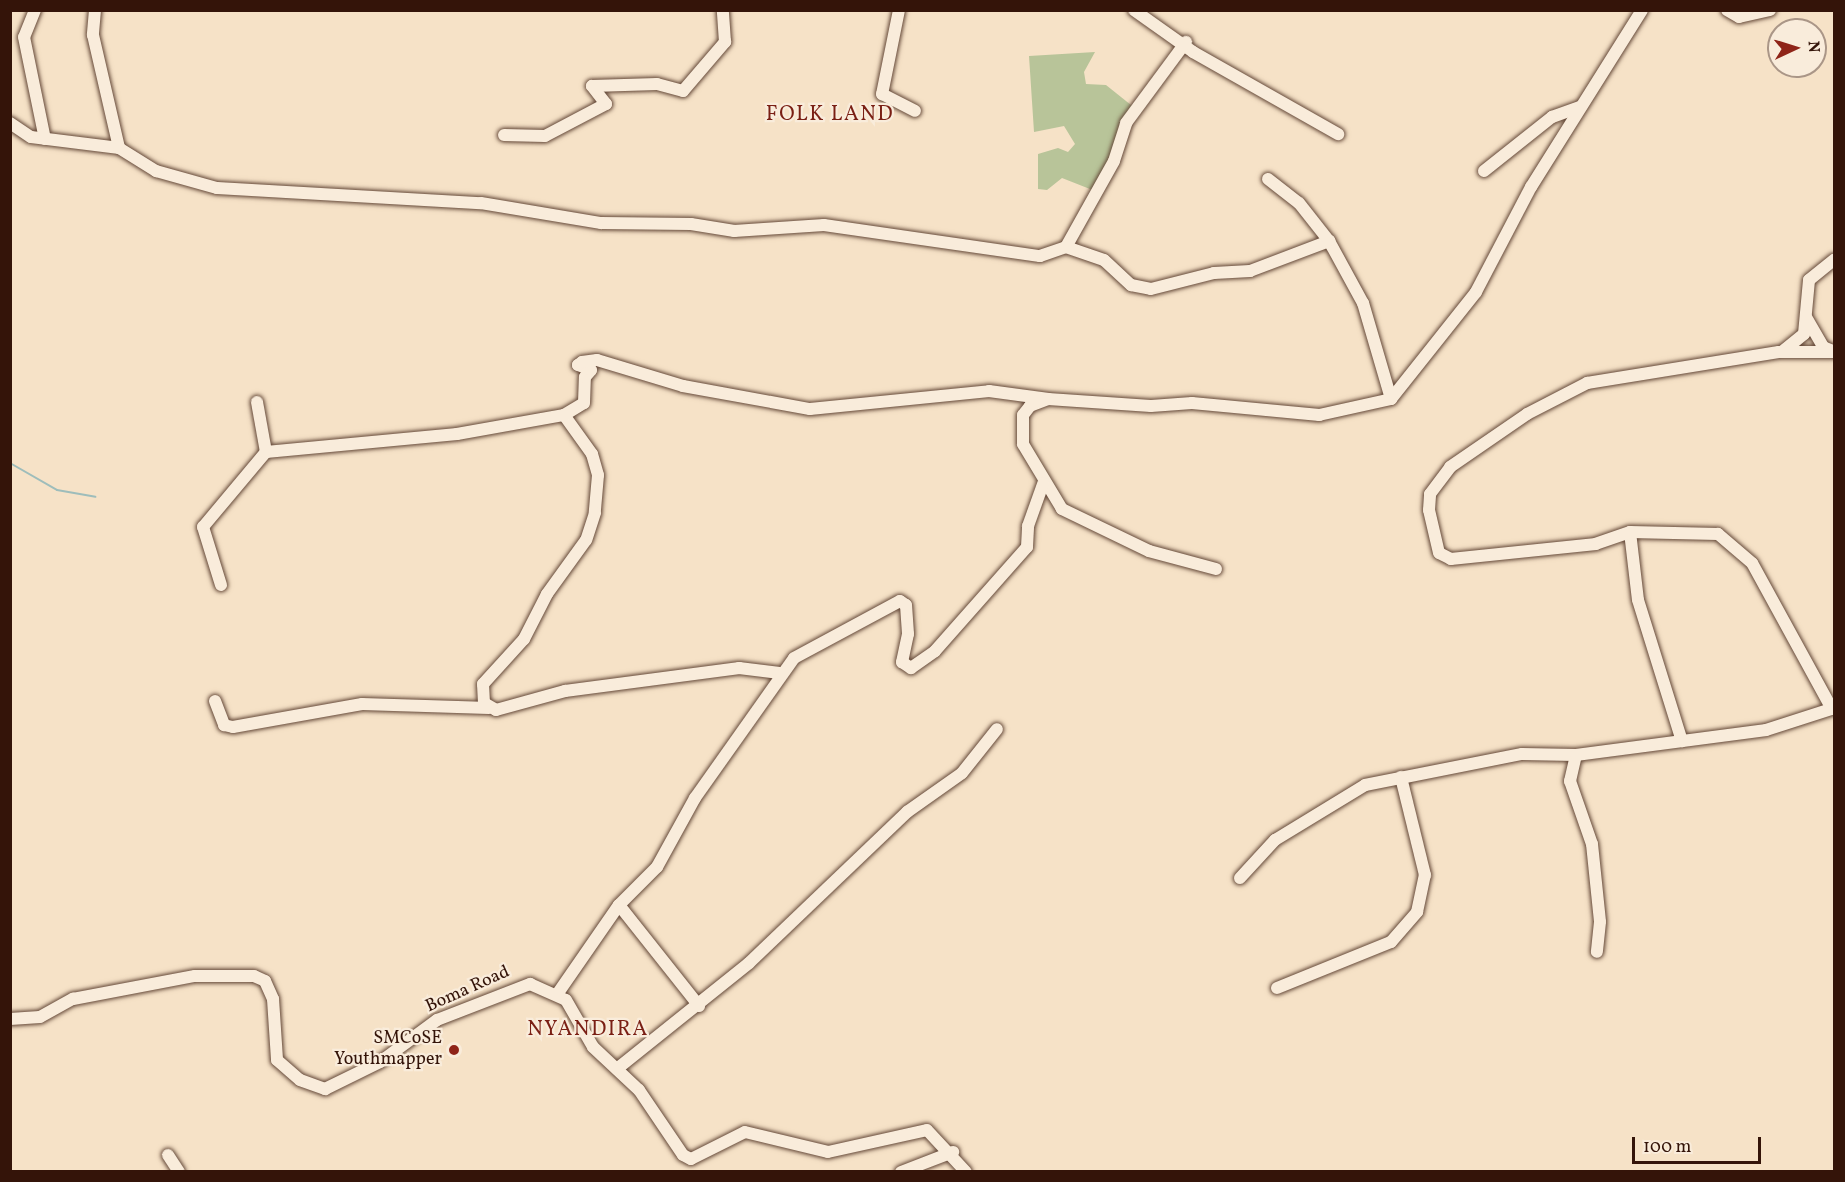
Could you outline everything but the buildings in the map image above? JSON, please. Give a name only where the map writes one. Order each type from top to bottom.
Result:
[{"type":"street","points":[[35,10],[24,38],[45,139]]},
{"type":"street","points":[[95,10],[93,35],[119,148]]},
{"type":"street","points":[[504,135],[545,136],[606,104],[592,86],[657,84],[683,91],[724,42],[723,10]]},
{"type":"street","points":[[899,10],[882,94],[915,111]]},
{"type":"street","points":[[1134,10],[1186,42],[1193,52],[1338,134]]},
{"type":"street","points":[[221,585],[203,526],[266,452],[457,434],[564,415],[585,403],[585,377],[591,370],[578,365],[597,360],[682,386],[810,409],[989,391],[1048,399],[1151,406],[1192,402],[1320,415],[1391,399],[1476,292],[1579,107],[1642,10]]},
{"type":"street","points":[[1727,10],[1739,17],[1770,10]]},
{"type":"street","points":[[1066,247],[1114,161],[1126,123],[1186,42]]},
{"type":"street","points":[[1484,171],[1552,117],[1579,107]]},
{"type":"street","points":[[10,123],[26,135],[119,148],[156,171],[217,188],[471,202],[601,223],[691,224],[734,231],[824,225],[1033,256],[1066,247],[1104,260],[1131,285],[1151,289],[1214,273],[1250,272],[1329,241]]},
{"type":"street","points":[[1268,179],[1299,203],[1329,241],[1362,303],[1391,399]]},
{"type":"street","points":[[1779,352],[1794,347],[1806,317],[1809,280],[1834,260]]},
{"type":"street","points":[[1806,317],[1823,346],[1834,352]]},
{"type":"street","points":[[1240,878],[1275,840],[1317,812],[1365,785],[1522,754],[1576,755],[1766,730],[1833,709],[1743,554],[1718,534],[1630,532],[1596,544],[1450,559],[1439,554],[1430,494],[1450,467],[1478,447],[1587,383],[1779,352],[1834,352]]},
{"type":"street","points":[[1048,399],[1030,406],[1020,434],[1043,484],[1072,518],[1171,559],[1216,569]]},
{"type":"street","points":[[257,402],[266,452]]},
{"type":"street","points":[[489,708],[481,694],[483,684],[524,639],[546,594],[586,540],[595,513],[598,475],[591,454],[564,415]]},
{"type":"street","points":[[966,1172],[953,1152],[927,1130],[828,1152],[803,1150],[754,1131],[691,1159],[618,1068],[593,1047],[558,993],[619,905],[657,867],[695,798],[780,673],[794,658],[900,601],[906,605],[908,634],[902,665],[911,668],[935,651],[1027,548],[1028,526],[1043,484]]},
{"type":"street","points":[[1630,532],[1638,600],[1682,741]]},
{"type":"street","points":[[215,701],[224,725],[233,728],[362,704],[489,708],[564,691],[682,674],[739,668],[780,673]]},
{"type":"street","points":[[618,1068],[699,1006],[853,869],[907,812],[963,773],[997,729]]},
{"type":"street","points":[[1576,755],[1570,781],[1592,844],[1597,952]]},
{"type":"street","points":[[1277,988],[1391,942],[1417,912],[1425,875],[1401,777]]},
{"type":"street","points":[[619,905],[699,1006]]},
{"type":"street","name":"Boma Road","points":[[10,1019],[40,1017],[73,999],[195,976],[254,976],[265,981],[273,999],[277,1060],[300,1080],[325,1089],[380,1062],[437,1020],[509,989],[530,984],[558,993]]},
{"type":"street","points":[[901,1172],[953,1152]]},
{"type":"street","points":[[168,1155],[180,1172]]},
{"type":"green space","points":[[1095,52],[1084,72],[1086,84],[1106,85],[1131,105],[1141,105],[1095,191],[1062,178],[1047,190],[1038,189],[1038,154],[1058,148],[1068,152],[1075,144],[1064,126],[1034,132],[1029,56]]},
{"type":"waterway","points":[[10,463],[57,490],[95,497]]},
{"type":"place","name":"SMCoSE Youthmapper","points":[[454,1050]]},
{"type":"district","name":"FOLK LAND","points":[[830,115]]},
{"type":"district","name":"NYANDIRA","points":[[588,1030]]}]
